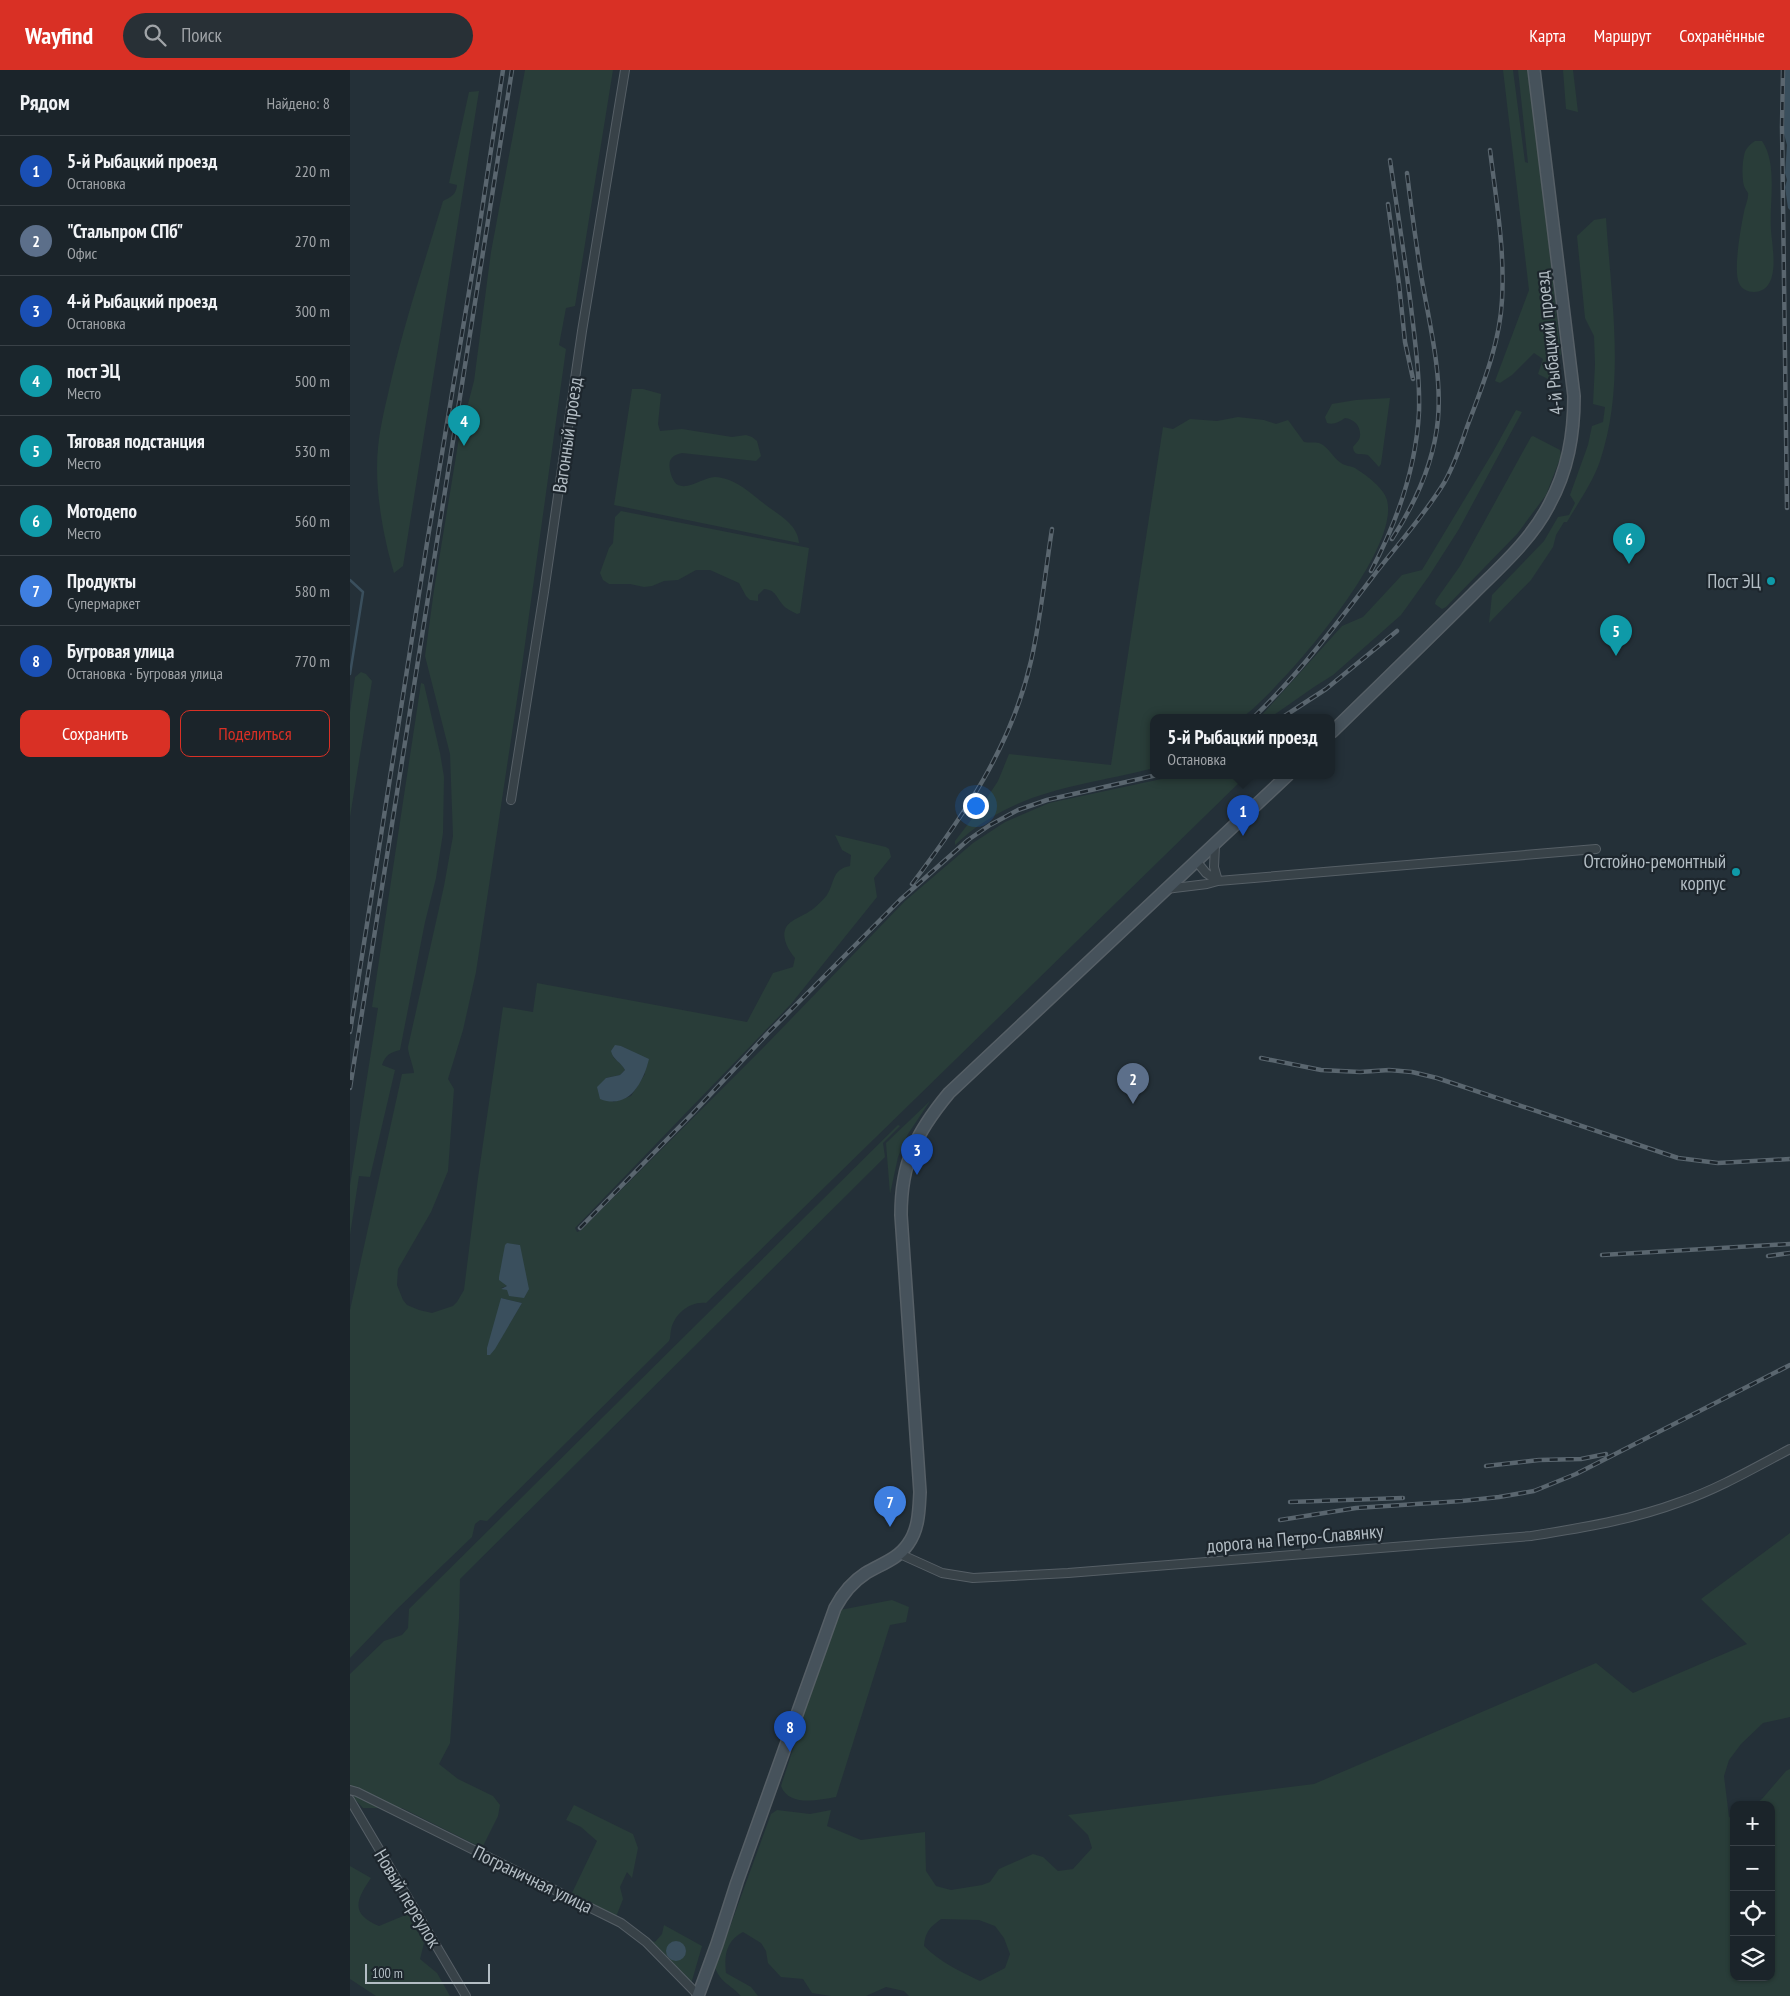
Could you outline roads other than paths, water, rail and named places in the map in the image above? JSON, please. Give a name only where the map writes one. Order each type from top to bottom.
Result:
[{"type":"street","name":"Вагонный проезд","points":[[511,800],[582,331],[624,70]]},
{"type":"street","name":"4-й Рыбацкий проезд","points":[[1335,729],[1446,621],[1523,542],[1548,507],[1567,462],[1574,424],[1574,396],[1534,70]]},
{"type":"street","points":[[698,1996],[717,1944],[736,1882],[827,1629],[840,1598],[847,1588],[866,1573],[887,1563],[900,1554],[914,1532],[918,1517],[920,1492],[902,1215],[902,1187],[914,1144],[928,1120],[949,1093],[1284,779]]},
{"type":"street","points":[[1215,845],[1214,867],[1218,881]]},
{"type":"street","points":[[1166,889],[1218,881],[1596,849]]},
{"type":"street","points":[[1197,862],[1206,873],[1218,881]]},
{"type":"street","name":"дорога на Петро-Славянку","points":[[900,1554],[942,1573],[973,1578],[1068,1573],[1531,1536],[1589,1527],[1679,1503],[1714,1488],[1790,1449]]},
{"type":"street","name":"Пограничная улица","points":[[350,1790],[622,1923],[646,1942],[698,1996]]},
{"type":"street","name":"Новый переулок","points":[[350,1800],[466,1996]]},
{"type":"water","points":[[1785,70],[1790,70],[1790,210],[1788,208],[1785,187],[1787,180],[1785,173],[1787,145],[1784,134]]},
{"type":"water","points":[[615,1045],[649,1059],[643,1077],[633,1092],[627,1098],[619,1101],[610,1101],[600,1099],[597,1087],[606,1078],[620,1075],[625,1070],[612,1054],[611,1051]]},
{"type":"water","points":[[507,1243],[520,1245],[529,1289],[524,1298],[509,1296],[507,1290],[501,1289],[507,1286],[499,1280],[499,1277]]},
{"type":"water","points":[[501,1298],[522,1303],[495,1349],[490,1355],[487,1355],[487,1348]]},
{"type":"water","points":[[676,1941],[683,1944],[686,1951],[683,1958],[676,1961],[669,1958],[666,1951],[669,1944]]},
{"type":"waterway","points":[[350,580],[363,592],[350,674]]},
{"type":"railway","points":[[350,1032],[427,543],[476,250],[503,70]]},
{"type":"railway","points":[[350,1088],[512,70]]},
{"type":"railway","points":[[1783,70],[1782,127],[1787,508]]},
{"type":"railway","points":[[1257,714],[1303,665],[1412,528],[1444,483],[1454,463],[1489,365],[1501,316],[1503,281],[1501,243],[1490,150]]},
{"type":"railway","points":[[1371,571],[1389,533],[1404,494],[1414,454],[1419,412],[1418,372],[1414,333],[1390,160]]},
{"type":"railway","points":[[1392,539],[1409,511],[1428,467],[1436,435],[1439,401],[1434,347],[1421,275],[1407,173]]},
{"type":"railway","points":[[1388,204],[1405,342],[1413,379]]},
{"type":"railway","points":[[912,884],[950,832],[984,779],[1011,723],[1031,661],[1052,529]]},
{"type":"railway","points":[[1288,714],[1326,689],[1397,631]]},
{"type":"railway","points":[[580,1228],[692,1114],[768,1033],[900,900],[968,840],[990,825],[1018,810],[1047,800],[1150,777]]},
{"type":"railway","points":[[1261,1058],[1321,1070],[1412,1072],[1437,1078],[1678,1158],[1718,1163],[1790,1159]]},
{"type":"railway","points":[[1602,1255],[1790,1244]]},
{"type":"railway","points":[[1768,1256],[1790,1253]]},
{"type":"railway","points":[[1280,1520],[1356,1508],[1462,1501],[1534,1491],[1576,1474],[1790,1365]]},
{"type":"railway","points":[[1486,1466],[1539,1460],[1581,1459],[1606,1454]]},
{"type":"railway","points":[[1290,1502],[1403,1498]]},
{"type":"place","name":"пост ЭЦ","points":[[464,446]]},
{"type":"place","name":"Мотодепо","points":[[1629,564]]},
{"type":"place","name":"Пост ЭЦ","points":[[1771,581]]},
{"type":"place","name":"Тяговая подстанция","points":[[1616,656]]},
{"type":"place","name":"5-й Рыбацкий проезд","points":[[1243,836]]},
{"type":"place","name":"Отстойно-ремонтный корпус","points":[[1736,872]]},
{"type":"place","name":"\"Стальпром СПб\"","points":[[1133,1104]]},
{"type":"place","name":"4-й Рыбацкий проезд","points":[[917,1175]]},
{"type":"place","name":"Продукты","points":[[890,1527]]},
{"type":"place","name":"Бугровая улица","points":[[790,1752]]}]
